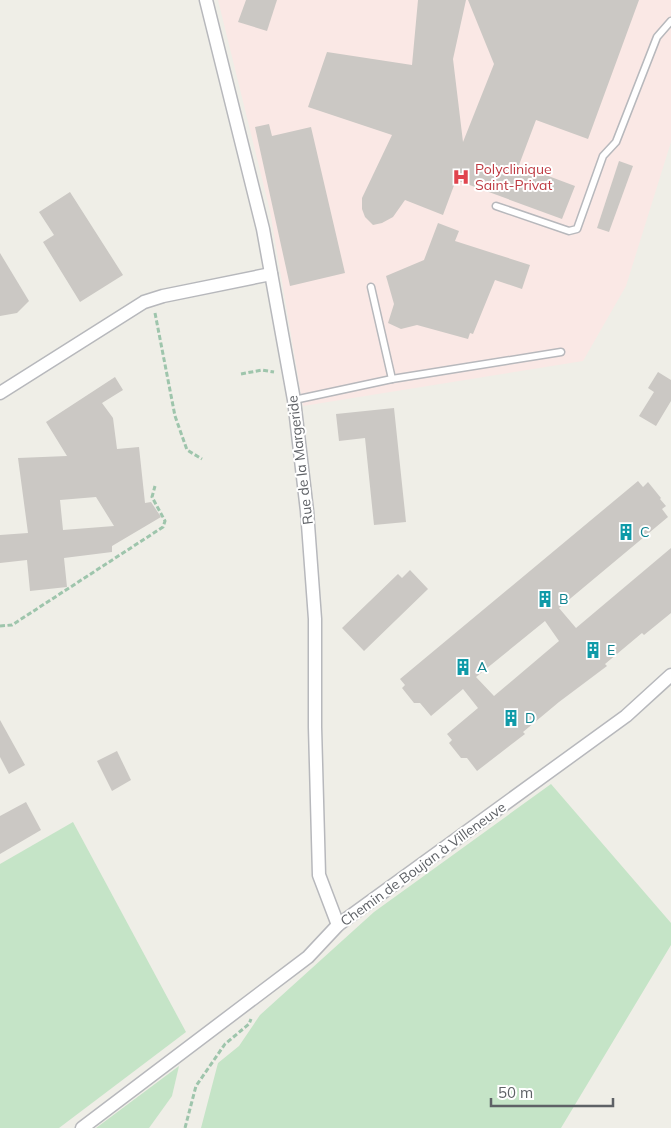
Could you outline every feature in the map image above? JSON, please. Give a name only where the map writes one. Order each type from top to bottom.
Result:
[{"type":"street","name":"Rue de la Margeride","points":[[206,0],[262,229],[294,400],[307,511],[315,619],[314,727],[319,875],[338,925]]},
{"type":"street","points":[[0,393],[144,302],[163,296],[271,274]]},
{"type":"street","name":"Chemin de Boujan à Villeneuve","points":[[82,1128],[308,957],[338,925],[618,722],[671,675]]},
{"type":"lane","points":[[496,206],[569,231],[577,229],[603,156],[616,142],[657,37],[671,21]]},
{"type":"lane","points":[[371,287],[392,379]]},
{"type":"lane","points":[[294,400],[392,379],[561,352]]},
{"type":"path","points":[[163,296],[166,306],[154,308],[175,416],[187,450],[202,459]]},
{"type":"path","points":[[241,374],[262,370],[289,375]]},
{"type":"path","points":[[0,626],[12,624],[164,527],[165,522],[152,497],[155,486]]},
{"type":"path","points":[[185,1128],[196,1086],[225,1044],[249,1024],[253,1012],[252,999]]},
{"type":"shaded area","name":"Polyclinique Saint-Privat","points":[[218,0],[671,0],[671,142],[626,286],[583,361],[303,406],[270,211]]},
{"type":"green space","points":[[551,784],[671,923],[671,945],[561,1128],[201,1128],[218,1063],[239,1046],[260,1015],[374,912]]},
{"type":"green space","points":[[73,822],[186,1032],[59,1128],[0,1128],[0,864]]},
{"type":"green space","points":[[179,1066],[172,1096],[149,1128],[96,1128]]},
{"type":"building","points":[[246,0],[277,0],[267,31],[238,22]]},
{"type":"building","points":[[418,0],[466,0],[453,59],[463,142],[494,64],[468,0],[639,0],[588,139],[536,120],[519,165],[575,186],[562,219],[456,180],[443,215],[405,200],[393,217],[382,223],[373,225],[365,217],[362,209],[362,198],[392,135],[308,107],[327,52],[412,65]]},
{"type":"building","points":[[269,124],[272,136],[311,127],[345,273],[290,286],[255,127]]},
{"type":"building","points":[[619,161],[633,166],[609,232],[597,228]]},
{"type":"building","points":[[70,192],[123,275],[80,302],[43,242],[54,235],[39,212]]},
{"type":"building","points":[[438,223],[459,231],[455,241],[530,265],[522,289],[495,280],[473,334],[470,333],[468,339],[417,325],[401,329],[388,323],[394,304],[386,276],[424,260]]},
{"type":"building","points":[[0,253],[29,301],[17,313],[0,316]]},
{"type":"building","points":[[658,372],[671,380],[671,401],[656,426],[639,416],[654,392],[648,388]]},
{"type":"building","points":[[115,377],[123,390],[102,403],[113,418],[117,449],[139,447],[145,503],[151,502],[161,517],[112,546],[112,552],[64,558],[67,587],[30,591],[27,560],[0,563],[0,535],[28,533],[18,458],[67,456],[46,422]],"holes":[[[96,497],[114,526],[63,530],[60,500]]]},
{"type":"building","points":[[394,408],[406,522],[374,525],[365,438],[339,441],[336,414]]},
{"type":"building","points":[[638,481],[643,487],[648,482],[661,498],[666,506],[662,509],[668,517],[559,608],[576,628],[671,548],[671,613],[644,635],[642,633],[605,664],[607,666],[559,702],[523,732],[525,734],[477,771],[467,758],[461,758],[449,743],[452,740],[447,734],[478,708],[463,689],[431,716],[420,703],[414,703],[402,688],[405,685],[400,679]],"holes":[[[545,621],[559,641],[494,696],[476,677]]]},
{"type":"building","points":[[410,570],[428,589],[364,651],[342,628],[398,574],[402,578]]},
{"type":"building","points":[[0,720],[25,765],[9,774],[0,757]]},
{"type":"building","points":[[117,751],[131,780],[112,791],[97,761]]},
{"type":"building","points":[[26,802],[41,830],[0,854],[0,816]]},
{"type":"place","name":"Polyclinique Saint-Privat","points":[[461,177]]},
{"type":"place","name":"C","points":[[626,532]]},
{"type":"place","name":"B","points":[[545,599]]},
{"type":"place","name":"E","points":[[593,650]]},
{"type":"place","name":"A","points":[[463,667]]},
{"type":"place","name":"D","points":[[511,718]]}]
